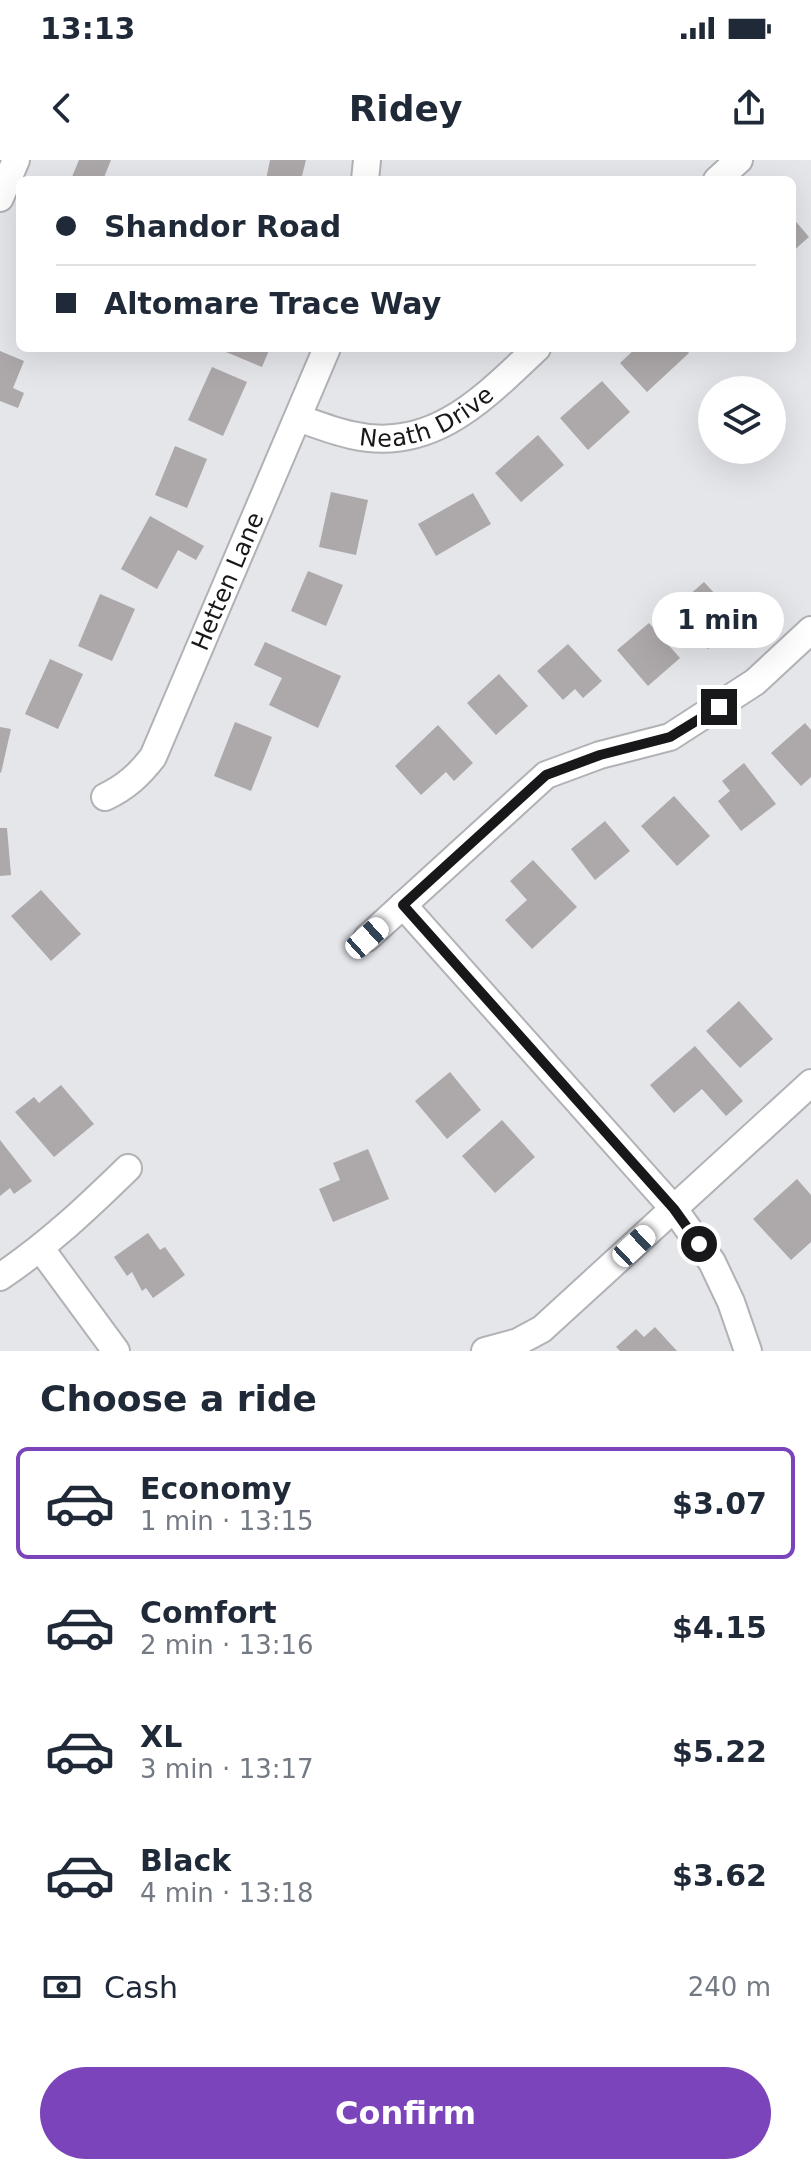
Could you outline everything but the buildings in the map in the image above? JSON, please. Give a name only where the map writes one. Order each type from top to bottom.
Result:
[{"type":"street","points":[[0,198],[16,160]]},
{"type":"street","points":[[721,176],[739,160]]},
{"type":"street","name":"Hetten Lane","points":[[105,797],[139,775],[153,757],[325,352]]},
{"type":"street","name":"Neath Drive","points":[[298,418],[352,436],[381,438],[423,432],[462,415],[533,352]]},
{"type":"street","points":[[367,938],[546,775],[600,755],[670,737],[755,682],[811,630]]},
{"type":"street","points":[[403,905],[674,1209],[712,1262],[731,1302],[748,1351]]},
{"type":"street","points":[[485,1351],[518,1342],[542,1329],[811,1083]]},
{"type":"street","points":[[0,1277],[41,1249],[128,1168]]},
{"type":"street","points":[[41,1249],[116,1351]]},
{"type":"route","points":[[699,1244],[674,1209],[403,905],[546,775],[600,755],[670,737],[719,707]]}]
